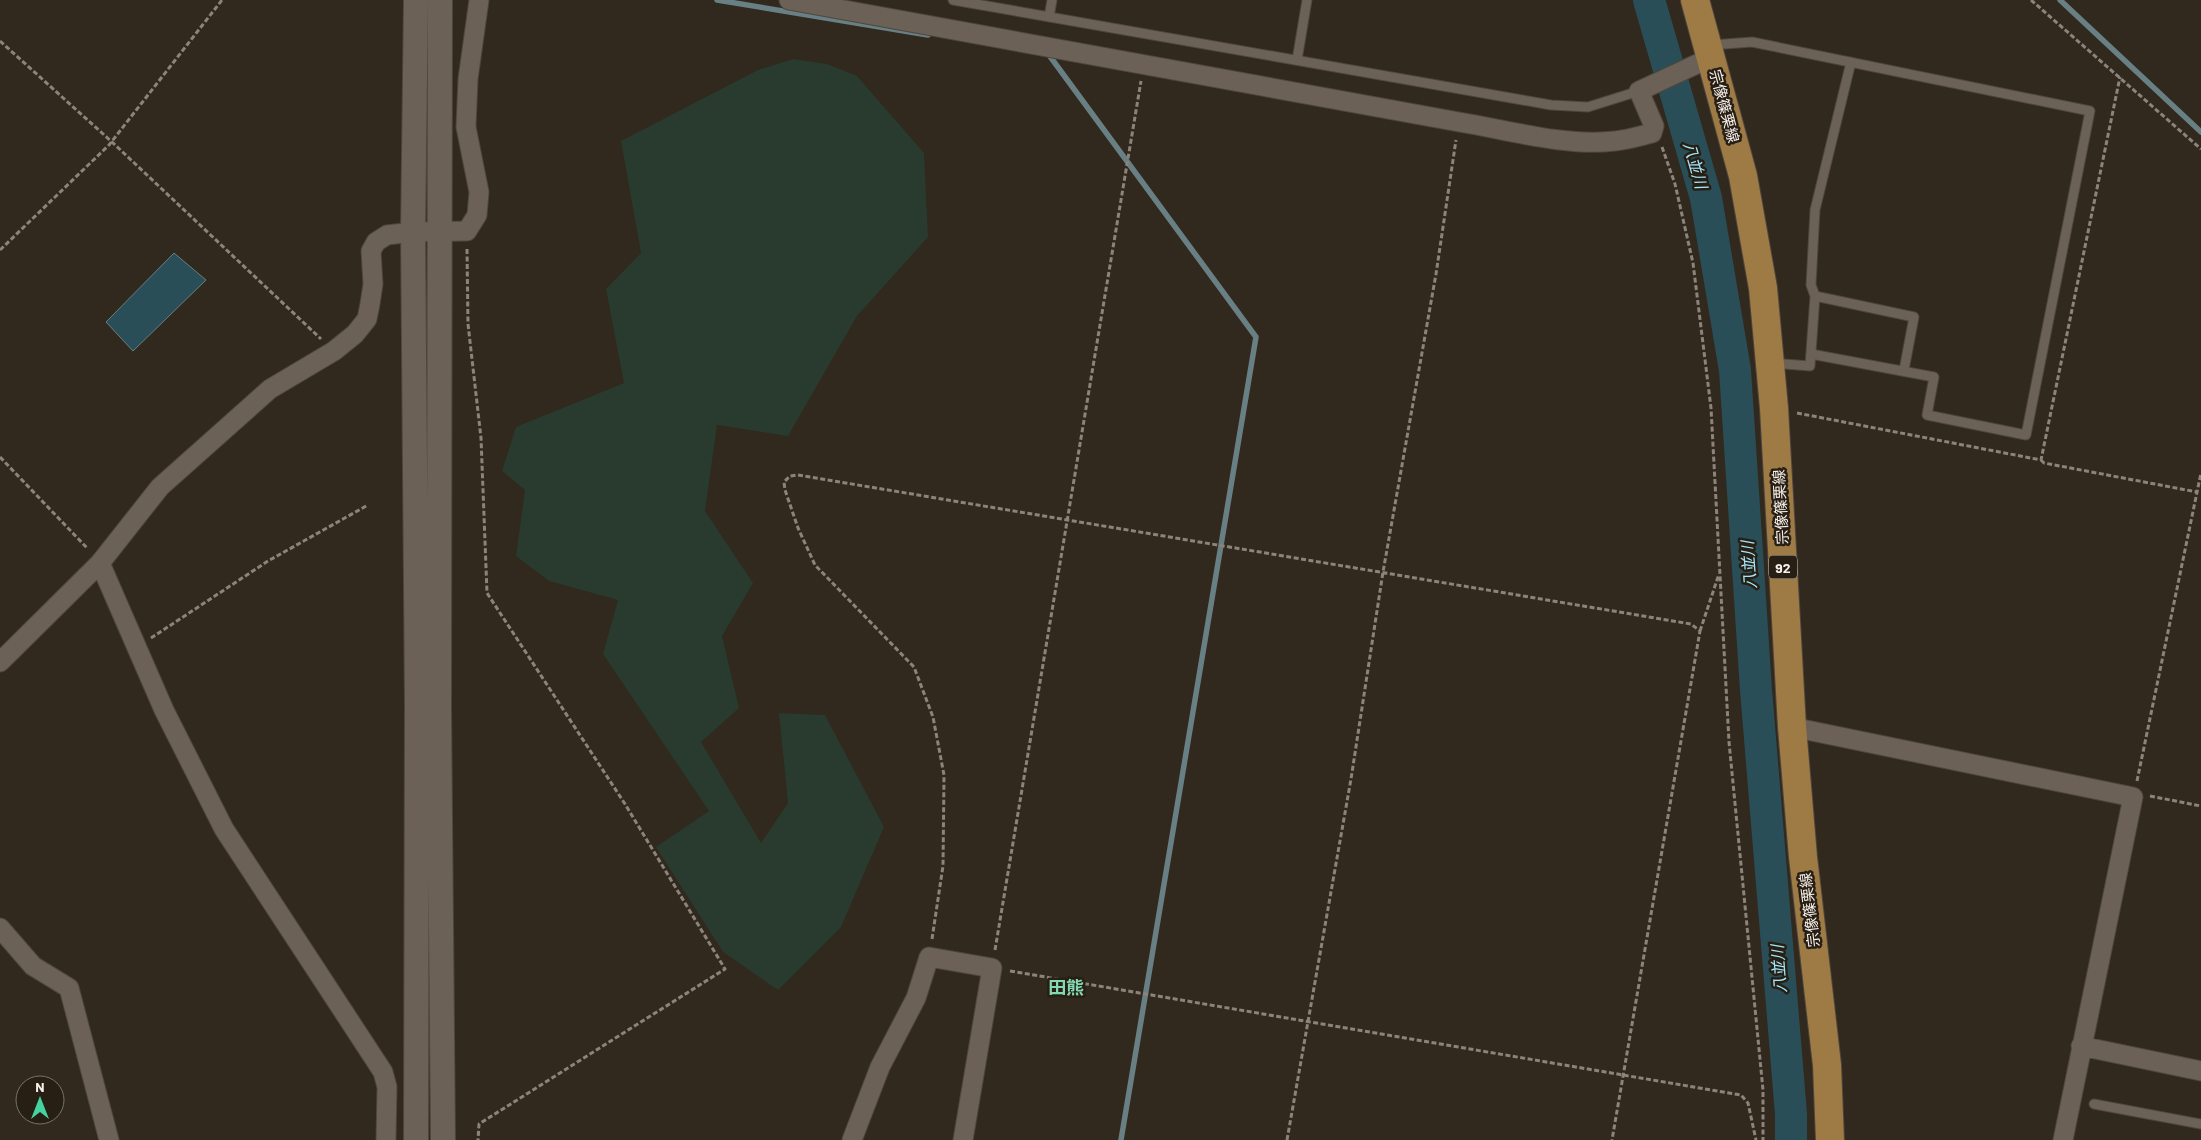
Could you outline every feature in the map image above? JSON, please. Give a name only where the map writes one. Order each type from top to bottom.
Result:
[{"type":"main road","name":"宗像篠栗線","points":[[1695,0],[1706,55],[1731,128],[1754,228],[1771,363],[1792,727],[1803,856],[1827,1065],[1830,1140]]},
{"type":"street","points":[[416,0],[413,232],[417,704],[416,1140]]},
{"type":"street","points":[[440,0],[439,708],[442,1140]]},
{"type":"street","points":[[0,662],[100,563],[160,487],[236,417],[270,389],[334,351],[355,334],[366,319],[373,284],[371,251],[376,242],[386,235],[413,232],[467,231],[477,215],[479,192],[466,126],[468,79],[479,0]]},
{"type":"street","points":[[789,0],[1144,66],[1562,140],[1616,141],[1652,133],[1654,126],[1645,88],[1706,55]]},
{"type":"street","points":[[100,563],[138,646],[164,710],[224,829],[383,1072],[387,1086],[386,1140]]},
{"type":"street","points":[[1792,727],[2133,796],[2062,1140]]},
{"type":"street","points":[[0,928],[33,966],[68,988],[109,1140]]},
{"type":"street","points":[[852,1140],[880,1067],[916,998],[929,957],[992,968],[963,1140]]},
{"type":"street","points":[[2081,1046],[2201,1071]]},
{"type":"lane","points":[[953,0],[1551,105],[1588,106],[1645,88]]},
{"type":"lane","points":[[1049,17],[1052,0]]},
{"type":"lane","points":[[1297,60],[1307,0]]},
{"type":"lane","points":[[1706,55],[1752,42],[2090,111],[2026,435],[1927,415],[1934,377],[1811,354]]},
{"type":"lane","points":[[1771,363],[1810,366],[1815,296],[1811,285],[1814,210],[1851,62]]},
{"type":"lane","points":[[1815,296],[1914,317],[1904,370]]},
{"type":"lane","points":[[2094,1104],[2201,1124]]},
{"type":"path","points":[[0,250],[112,142],[222,0]]},
{"type":"path","points":[[2031,0],[2201,150]]},
{"type":"path","points":[[0,41],[112,142],[334,351]]},
{"type":"path","points":[[1144,66],[992,968],[1741,1095],[1748,1103],[1756,1140]]},
{"type":"path","points":[[2041,460],[2120,77]]},
{"type":"path","points":[[1287,1140],[1351,779],[1383,572],[1436,274],[1459,122]]},
{"type":"path","points":[[1654,126],[1675,184],[1693,263],[1711,408],[1729,742],[1763,1090],[1763,1140]]},
{"type":"path","points":[[467,231],[468,324],[481,438],[487,594],[625,804],[725,969],[479,1124],[478,1140]]},
{"type":"path","points":[[1774,408],[2197,492]]},
{"type":"path","points":[[0,457],[100,563]]},
{"type":"path","points":[[2201,473],[2133,796],[2142,794],[2201,806]]},
{"type":"path","points":[[929,957],[943,866],[944,775],[933,717],[914,668],[815,565],[798,528],[784,482],[790,476],[798,475],[1691,624],[1700,631]]},
{"type":"path","points":[[138,646],[268,561],[368,505]]},
{"type":"path","points":[[1612,1140],[1700,631],[1720,571]]},
{"type":"green space","points":[[793,59],[827,64],[857,76],[924,153],[928,237],[857,316],[788,436],[717,425],[705,511],[753,583],[722,636],[739,708],[701,742],[761,843],[788,803],[779,713],[825,715],[884,827],[841,927],[778,990],[723,952],[656,847],[709,811],[603,654],[618,600],[549,581],[516,556],[525,490],[502,471],[516,427],[624,383],[606,289],[641,253],[621,141],[758,70]]},
{"type":"water","points":[[174,253],[206,280],[133,351],[106,322]]},
{"type":"waterway","points":[[717,0],[928,35]]},
{"type":"waterway","name":"八並川","points":[[1649,0],[1706,198],[1735,370],[1756,690],[1791,1114],[1791,1140]]},
{"type":"waterway","points":[[2060,0],[2201,132]]},
{"type":"waterway","points":[[1046,54],[1049,55],[1256,337],[1121,1140]]},
{"type":"district","name":"田熊","points":[[1066,987]]}]
